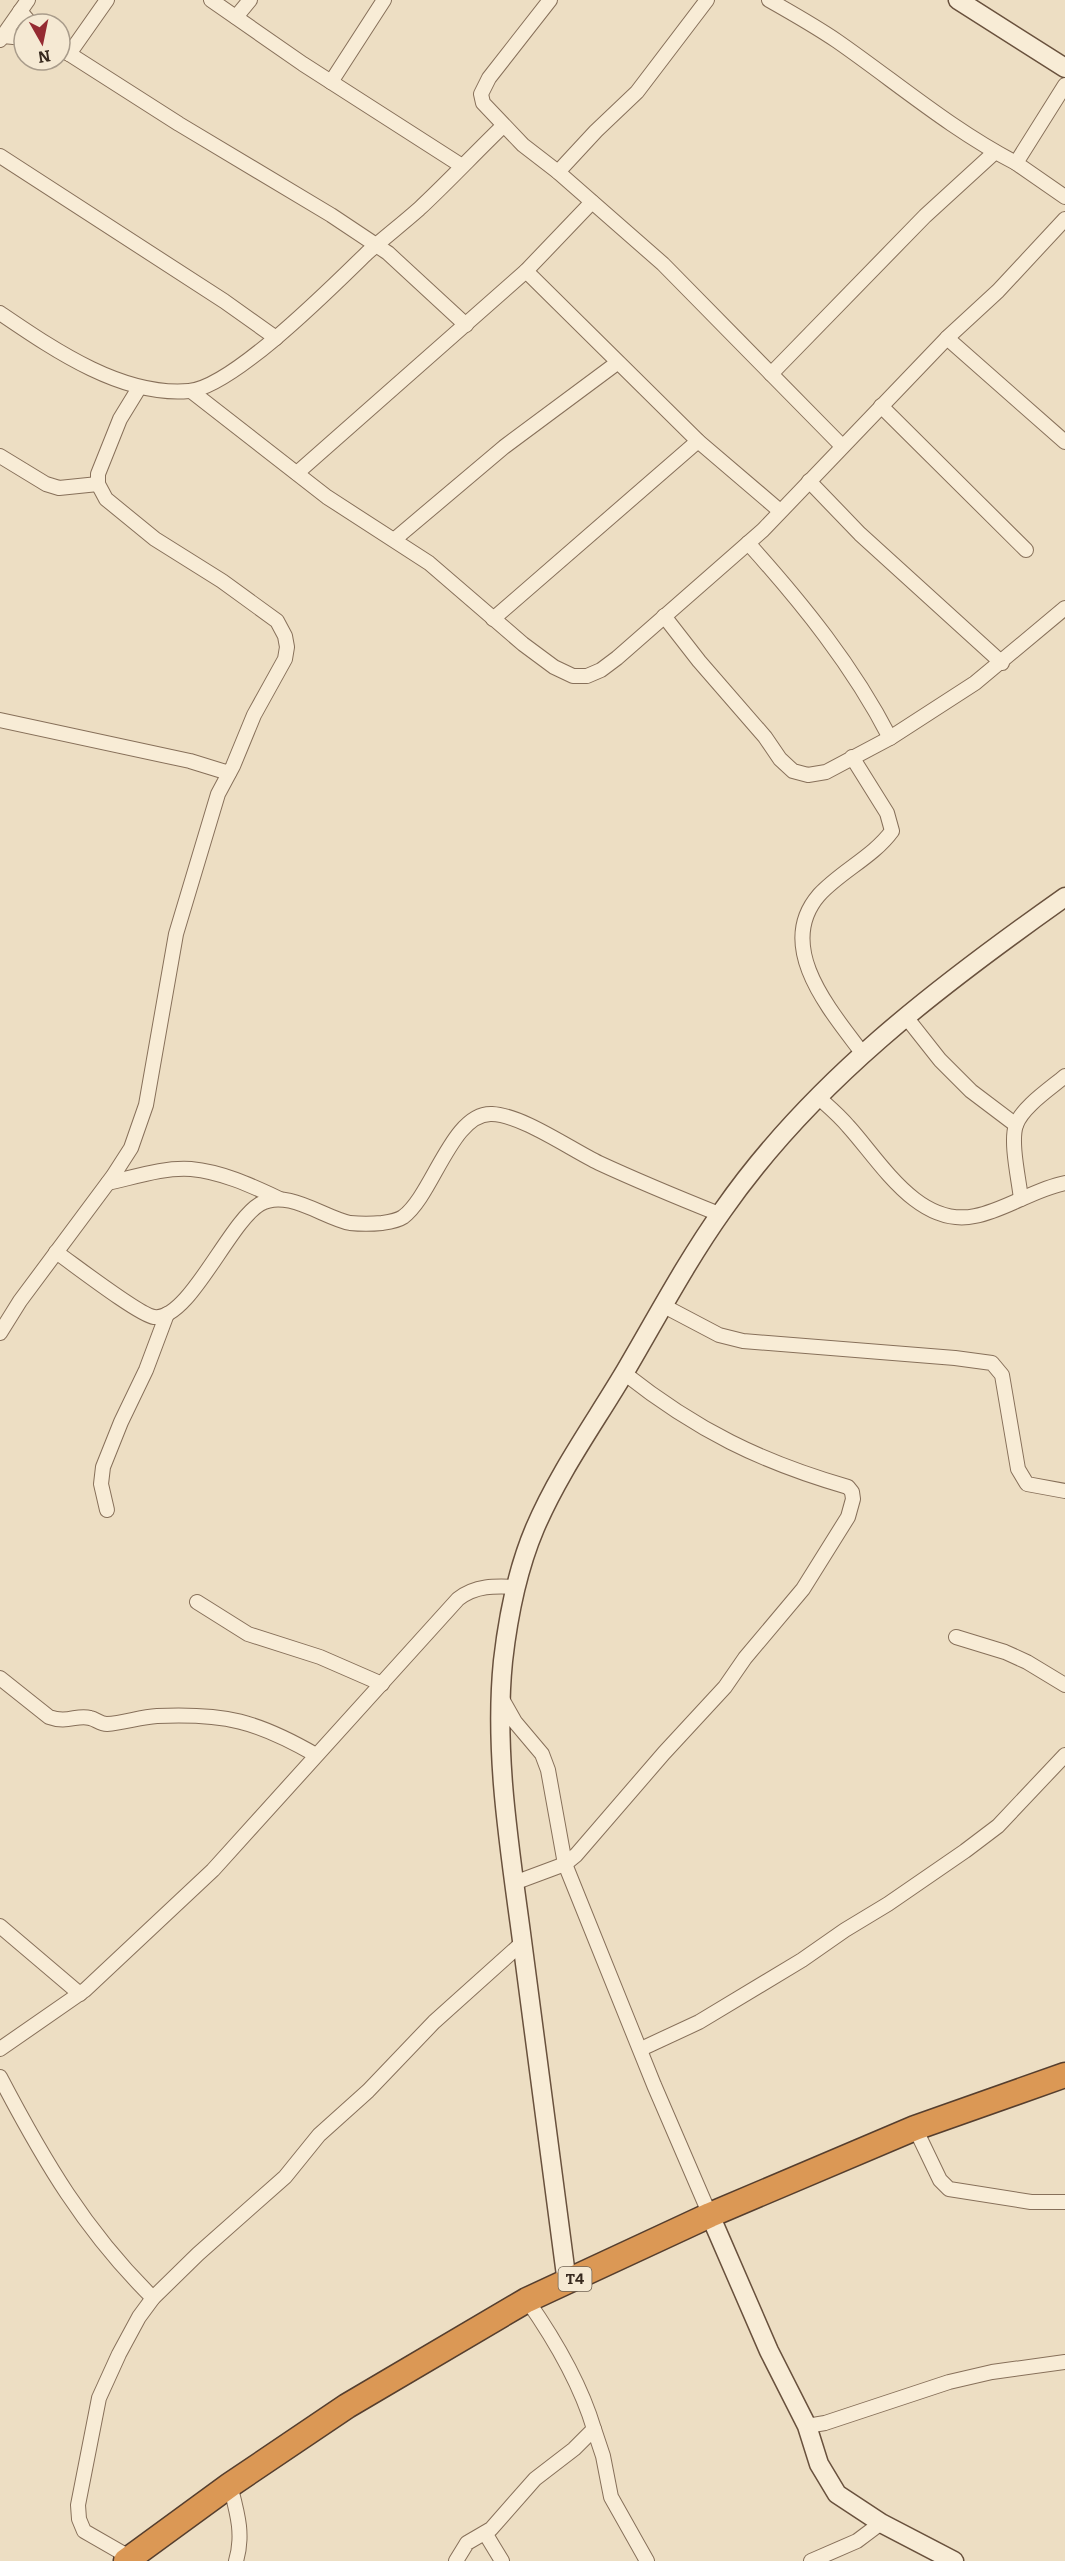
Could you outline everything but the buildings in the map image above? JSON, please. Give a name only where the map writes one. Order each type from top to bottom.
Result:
[{"type":"highway","name":"T4","points":[[128,2559],[347,2406],[527,2300],[710,2215],[915,2128],[1065,2075]]},
{"type":"main road","points":[[958,0],[1065,68]]},
{"type":"main road","points":[[567,2283],[514,1883],[503,1759],[501,1698],[503,1658],[517,1587],[535,1529],[570,1462],[662,1305],[719,1215],[771,1148],[818,1097],[906,1017],[978,959],[1065,897]]},
{"type":"main road","points":[[710,2215],[769,2351],[807,2426],[819,2464],[837,2494],[881,2523],[954,2561]]},
{"type":"street","points":[[72,42],[107,0]]},
{"type":"street","points":[[211,0],[331,82],[462,166]]},
{"type":"street","points":[[236,17],[250,0]]},
{"type":"street","points":[[331,82],[384,0]]},
{"type":"street","points":[[550,0],[489,78],[482,94],[483,104],[503,126],[663,264],[842,446]]},
{"type":"street","points":[[558,172],[637,92],[707,0]]},
{"type":"street","points":[[769,0],[834,39],[995,153],[1016,164],[1065,197]]},
{"type":"street","points":[[2,38],[24,6]]},
{"type":"street","points":[[72,55],[388,253],[466,325]]},
{"type":"street","points":[[1016,164],[1065,85]]},
{"type":"street","points":[[0,313],[38,339],[109,377],[139,388],[191,391],[211,384],[237,369],[276,338],[376,245],[420,208],[503,126]]},
{"type":"street","points":[[771,374],[926,216],[995,153]]},
{"type":"street","points":[[0,156],[224,301],[276,338]]},
{"type":"street","points":[[297,473],[526,271],[592,202]]},
{"type":"street","points":[[191,391],[359,520],[396,539],[429,562],[493,619],[554,667],[573,676],[587,676],[601,670],[617,658],[748,543],[947,338],[998,291],[1065,219]]},
{"type":"street","points":[[526,271],[698,441],[780,512]]},
{"type":"street","points":[[947,338],[1065,442]]},
{"type":"street","points":[[396,539],[504,447],[617,363]]},
{"type":"street","points":[[0,1333],[56,1251],[108,1183],[130,1148],[146,1105],[176,934],[218,794],[254,716],[285,659],[285,636],[277,621],[222,581],[155,539],[106,499],[98,484],[98,474],[120,419],[139,388]]},
{"type":"street","points":[[881,406],[1026,550]]},
{"type":"street","points":[[493,619],[698,441]]},
{"type":"street","points":[[0,456],[46,484],[59,488],[98,484]]},
{"type":"street","points":[[809,481],[860,534],[1002,663]]},
{"type":"street","points":[[748,543],[801,605],[851,671],[890,738]]},
{"type":"street","points":[[664,616],[699,661],[765,737],[780,759],[793,771],[808,775],[826,772],[890,738],[975,683],[1002,663],[1065,608]]},
{"type":"street","points":[[0,720],[190,761],[229,773]]},
{"type":"street","points":[[852,757],[887,813],[892,831],[883,843],[819,895],[805,916],[802,934],[803,956],[816,985],[833,1014],[863,1054]]},
{"type":"street","points":[[906,1017],[940,1060],[971,1091],[1016,1125]]},
{"type":"street","points":[[1021,1199],[1014,1143],[1016,1125],[1032,1104],[1065,1076]]},
{"type":"street","points":[[818,1097],[848,1125],[902,1190],[931,1210],[955,1217],[975,1216],[1065,1183]]},
{"type":"street","points":[[56,1251],[138,1310],[154,1317],[167,1314],[177,1307],[193,1289],[237,1225],[261,1203],[274,1200],[285,1201],[308,1206],[350,1222],[392,1222],[404,1217],[422,1195],[454,1138],[463,1127],[490,1114],[510,1118],[597,1162],[719,1215]]},
{"type":"street","points":[[108,1183],[159,1171],[190,1169],[240,1181],[285,1201]]},
{"type":"street","points":[[662,1305],[719,1335],[743,1341],[955,1358],[992,1364],[1002,1375],[1018,1469],[1027,1484],[1065,1491]]},
{"type":"street","points":[[107,1510],[101,1484],[103,1467],[146,1370],[167,1314]]},
{"type":"street","points":[[514,1883],[564,1864],[576,1855],[664,1752],[725,1688],[746,1658],[803,1589],[840,1531],[853,1498],[848,1487],[786,1468],[707,1431],[664,1405],[624,1373]]},
{"type":"street","points":[[0,2049],[80,1994],[142,1939],[213,1870],[428,1634],[446,1611],[465,1593],[483,1587],[517,1587]]},
{"type":"street","points":[[197,1602],[248,1634],[320,1658],[382,1684]]},
{"type":"street","points":[[956,1637],[1005,1652],[1027,1662],[1065,1685]]},
{"type":"street","points":[[2,1684],[49,1717],[59,1720],[89,1717],[107,1724],[155,1716],[228,1717],[267,1730],[316,1755]]},
{"type":"street","points":[[501,1698],[514,1722],[542,1754],[548,1770],[564,1864],[710,2215]]},
{"type":"street","points":[[641,2049],[699,2022],[802,1960],[965,1851],[998,1826],[1065,1755]]},
{"type":"street","points":[[0,1926],[80,1994]]},
{"type":"street","points":[[128,2559],[84,2531],[79,2519],[78,2505],[99,2398],[124,2344],[153,2298],[198,2254],[285,2177],[319,2135],[368,2091],[434,2022],[522,1943]]},
{"type":"street","points":[[0,2077],[43,2158],[80,2215],[119,2265],[153,2298]]},
{"type":"street","points":[[915,2128],[940,2180],[949,2188],[1031,2202],[1065,2202]]},
{"type":"street","points":[[527,2300],[552,2336],[580,2389],[603,2456],[611,2497],[647,2561]]},
{"type":"street","points":[[807,2426],[825,2423],[949,2382],[992,2372],[1065,2362]]},
{"type":"street","points":[[456,2561],[467,2543],[491,2529],[535,2479],[574,2449],[594,2429]]},
{"type":"street","points":[[230,2486],[240,2525],[241,2546],[236,2561]]},
{"type":"street","points":[[811,2561],[857,2541],[881,2523]]},
{"type":"street","points":[[485,2533],[502,2561]]}]
